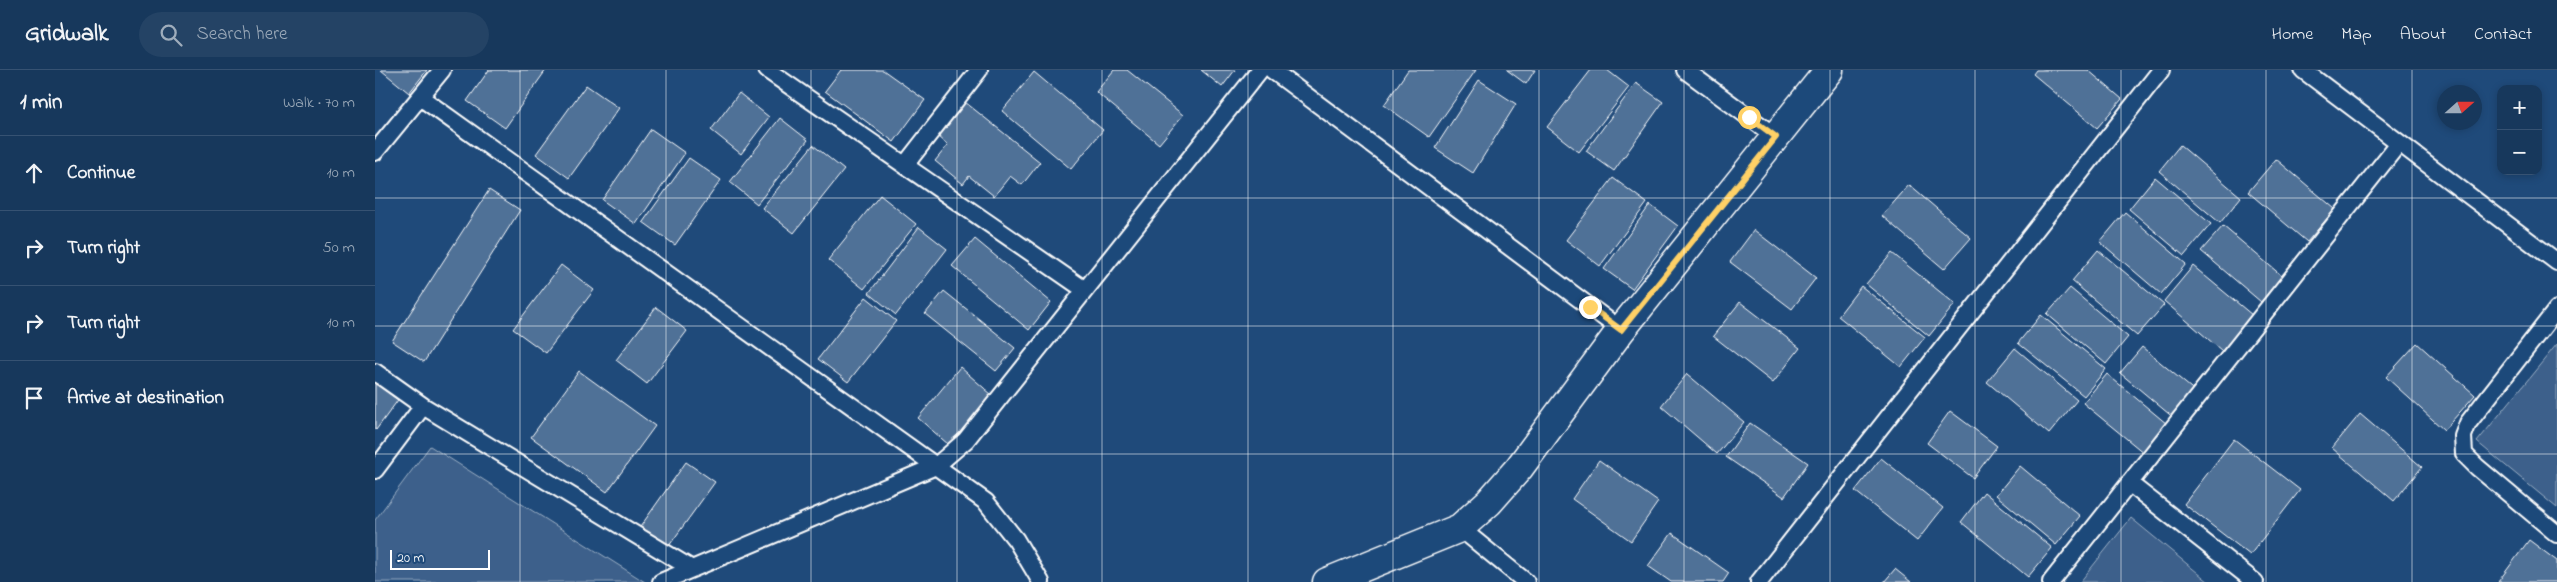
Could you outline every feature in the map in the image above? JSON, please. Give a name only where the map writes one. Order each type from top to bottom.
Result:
[{"type":"street","points":[[1327,582],[1460,528],[1489,502],[1519,468],[1621,330],[1829,70]]},
{"type":"lane","points":[[375,152],[441,70]]},
{"type":"lane","points":[[767,70],[1085,290]]},
{"type":"lane","points":[[905,165],[979,70]]},
{"type":"lane","points":[[661,582],[936,466],[966,440],[1260,70]]},
{"type":"lane","points":[[1272,70],[1621,330]]},
{"type":"lane","points":[[1685,70],[1776,137]]},
{"type":"lane","points":[[1759,582],[2161,70]]},
{"type":"lane","points":[[2303,70],[2557,262]]},
{"type":"lane","points":[[420,97],[986,502],[1016,540],[1041,582]]},
{"type":"lane","points":[[2051,582],[2399,143]]},
{"type":"lane","points":[[2557,309],[2468,423],[2463,436],[2464,454],[2477,468],[2557,534]]},
{"type":"lane","points":[[375,372],[423,406],[692,569]]},
{"type":"lane","points":[[375,470],[423,406]]},
{"type":"lane","points":[[2129,483],[2255,582]]},
{"type":"lane","points":[[1460,528],[1526,582]]},
{"type":"shaded area","points":[[2557,344],[2557,508],[2477,442]]},
{"type":"shaded area","points":[[430,446],[645,582],[375,582],[375,520]]},
{"type":"shaded area","points":[[2131,518],[2209,582],[2080,582]]},
{"type":"building","points":[[381,70],[427,70],[409,93]]},
{"type":"building","points":[[489,70],[546,70],[505,128],[467,101]]},
{"type":"building","points":[[841,70],[883,70],[925,100],[894,142],[825,91]]},
{"type":"building","points":[[1114,70],[1127,70],[1183,115],[1159,144],[1096,92]]},
{"type":"building","points":[[1201,70],[1235,70],[1222,87]]},
{"type":"building","points":[[1408,70],[1476,70],[1429,137],[1384,105]]},
{"type":"building","points":[[1507,70],[1535,70],[1526,84]]},
{"type":"building","points":[[1591,70],[1607,70],[1629,87],[1579,152],[1547,127]]},
{"type":"building","points":[[2036,70],[2088,70],[2122,99],[2097,128],[2033,74]]},
{"type":"building","points":[[1034,72],[1103,130],[1071,169],[1002,111]]},
{"type":"building","points":[[1479,80],[1516,104],[1473,173],[1435,148]]},
{"type":"building","points":[[1636,83],[1663,102],[1614,171],[1586,151]]},
{"type":"building","points":[[586,85],[619,108],[569,178],[536,154]]},
{"type":"building","points":[[739,93],[769,117],[741,154],[711,130]]},
{"type":"building","points":[[965,102],[1040,162],[1022,185],[1010,176],[994,196],[969,176],[963,184],[935,161],[948,145],[938,136]]},
{"type":"building","points":[[780,118],[808,140],[757,204],[730,182]]},
{"type":"building","points":[[651,129],[685,153],[636,224],[602,200]]},
{"type":"building","points":[[813,145],[844,170],[794,233],[762,208]]},
{"type":"building","points":[[2180,145],[2241,197],[2220,223],[2159,171]]},
{"type":"building","points":[[689,158],[721,180],[675,245],[643,222]]},
{"type":"building","points":[[2276,159],[2335,209],[2307,242],[2248,192]]},
{"type":"building","points":[[2155,177],[2211,224],[2184,256],[2129,209]]},
{"type":"building","points":[[1613,178],[1647,203],[1600,266],[1566,240]]},
{"type":"building","points":[[1909,185],[1971,238],[1944,269],[1882,216]]},
{"type":"building","points":[[489,190],[520,210],[424,362],[392,341]]},
{"type":"building","points":[[880,195],[916,224],[864,289],[828,260]]},
{"type":"building","points":[[1650,205],[1678,226],[1632,289],[1604,269]]},
{"type":"building","points":[[2125,212],[2186,264],[2161,294],[2100,242]]},
{"type":"building","points":[[2223,226],[2282,276],[2261,302],[2201,251]]},
{"type":"building","points":[[919,227],[947,249],[896,315],[869,293]]},
{"type":"building","points":[[1754,230],[1816,278],[1792,309],[1730,262]]},
{"type":"building","points":[[975,239],[1051,302],[1029,330],[952,266]]},
{"type":"building","points":[[2098,250],[2164,305],[2137,336],[2072,281]]},
{"type":"building","points":[[1892,253],[1955,304],[1929,336],[1866,284]]},
{"type":"building","points":[[561,265],[594,290],[546,353],[513,329]]},
{"type":"building","points":[[2193,266],[2252,315],[2222,351],[2164,301]]},
{"type":"building","points":[[1861,286],[1925,337],[1901,367],[1838,316]]},
{"type":"building","points":[[2070,288],[2128,337],[2106,364],[2047,314]]},
{"type":"building","points":[[944,291],[1015,348],[996,371],[925,314]]},
{"type":"building","points":[[866,297],[896,321],[848,382],[818,359]]},
{"type":"building","points":[[1740,302],[1800,348],[1773,383],[1713,336]]},
{"type":"building","points":[[656,307],[687,331],[647,384],[616,360]]},
{"type":"building","points":[[2041,315],[2106,369],[2084,396],[2018,343]]},
{"type":"building","points":[[2417,343],[2475,395],[2444,430],[2386,377]]},
{"type":"building","points":[[2142,347],[2197,393],[2175,419],[2120,373]]},
{"type":"building","points":[[2015,348],[2077,400],[2049,434],[1987,382]]},
{"type":"building","points":[[960,367],[992,395],[949,445],[918,418]]},
{"type":"building","points":[[579,371],[655,426],[607,492],[531,437]]},
{"type":"building","points":[[1687,374],[1744,422],[1717,454],[1661,406]]},
{"type":"building","points":[[2107,374],[2167,424],[2144,453],[2083,403]]},
{"type":"building","points":[[375,383],[398,400],[376,430],[375,429]]},
{"type":"building","points":[[1950,411],[1997,446],[1973,478],[1927,443]]},
{"type":"building","points":[[2360,414],[2422,467],[2394,501],[2332,448]]},
{"type":"building","points":[[1750,423],[1808,463],[1784,497],[1726,457]]},
{"type":"building","points":[[2234,439],[2300,490],[2250,555],[2184,504]]},
{"type":"building","points":[[1881,458],[1943,508],[1917,541],[1855,491]]},
{"type":"building","points":[[1599,460],[1658,502],[1631,541],[1572,499]]},
{"type":"building","points":[[686,462],[715,482],[666,550],[638,530]]},
{"type":"building","points":[[2020,466],[2080,516],[2056,545],[1996,495]]},
{"type":"building","points":[[1984,492],[2052,548],[2028,577],[1961,522]]},
{"type":"building","points":[[1672,533],[1729,573],[1723,582],[1671,582],[1648,566]]},
{"type":"building","points":[[2529,540],[2557,561],[2557,582],[2498,582]]},
{"type":"building","points":[[1895,569],[1911,582],[1884,582]]},
{"type":"route","points":[[1590,307],[1621,330],[1776,137],[1749,117]]}]
